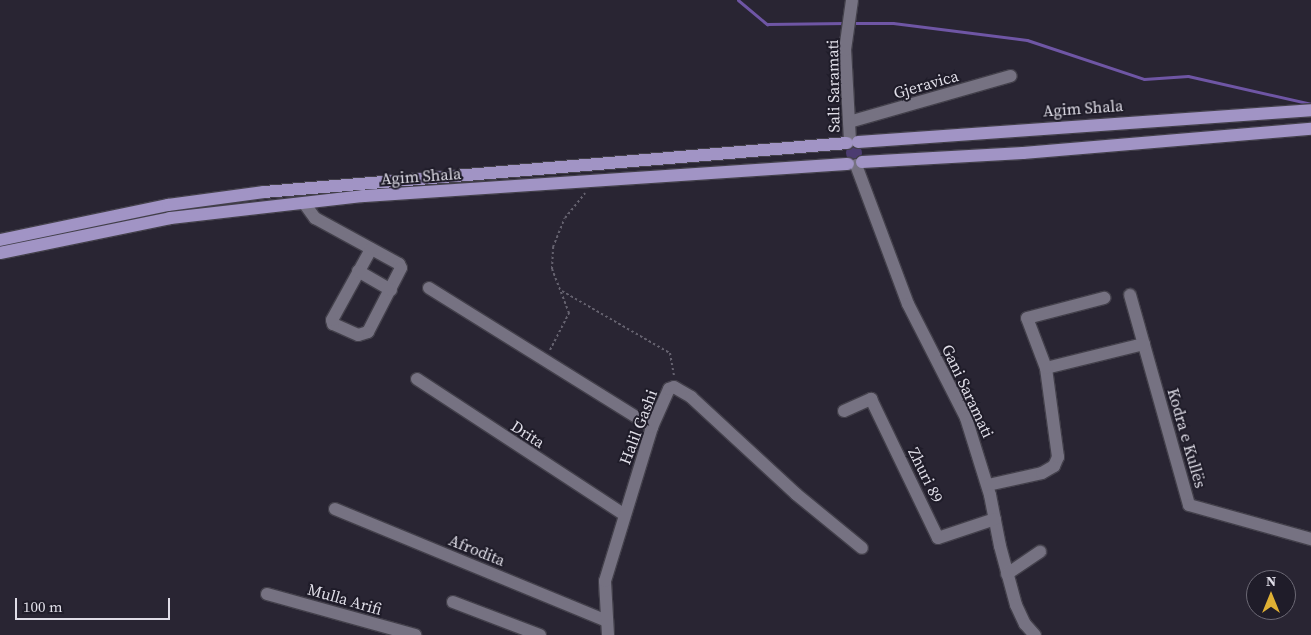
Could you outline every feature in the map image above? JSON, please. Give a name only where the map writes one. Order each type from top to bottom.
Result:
[{"type":"main road","name":"Agim Shala","points":[[0,240],[168,205],[264,192],[852,142],[1311,110]]},
{"type":"main road","name":"Agim Shala","points":[[0,254],[170,218],[304,203],[589,179],[1023,153],[1311,129]]},
{"type":"main road","points":[[852,142],[865,151],[855,164],[841,153],[852,142]]},
{"type":"street","name":"Sali Saramati","points":[[851,4],[846,59],[849,122],[852,142]]},
{"type":"street","name":"Gjeravica","points":[[849,122],[1011,76]]},
{"type":"street","name":"Gani Saramati","points":[[855,164],[905,296],[966,418],[988,485],[1007,574],[1016,605],[1035,635]]},
{"type":"street","points":[[304,203],[315,218],[371,249],[401,268],[391,290],[364,335],[333,324],[334,314],[371,249]]},
{"type":"street","points":[[358,271],[391,290]]},
{"type":"street","points":[[430,288],[544,362],[652,427]]},
{"type":"street","name":"Kodra e Kullës","points":[[1130,295],[1189,505],[1311,539]]},
{"type":"street","points":[[988,485],[1042,473],[1054,466],[1058,446],[1046,368],[1027,318],[1104,298]]},
{"type":"street","points":[[1046,368],[1144,344]]},
{"type":"street","name":"Drita","points":[[417,378],[623,514]]},
{"type":"street","name":"Halil Gashi","points":[[608,635],[605,581],[623,514],[652,427],[669,389],[674,387],[691,397],[796,494],[862,548]]},
{"type":"street","name":"Zhuri 89","points":[[844,411],[871,399],[938,538],[995,519]]},
{"type":"street","name":"Afrodita","points":[[335,509],[607,621]]},
{"type":"street","points":[[1007,574],[1040,552]]},
{"type":"street","name":"Mulla Arifi","points":[[268,594],[415,635]]},
{"type":"street","points":[[453,602],[540,635]]},
{"type":"path","points":[[544,362],[569,314],[552,269],[553,246],[565,218],[588,188],[589,179]]},
{"type":"path","points":[[560,290],[670,352],[674,361],[674,387]]},
{"type":"shaded area","points":[[851,145],[857,145],[862,150],[860,159],[851,161],[846,156],[846,150]]},
{"type":"waterway","points":[[738,0],[767,24],[846,23]]},
{"type":"waterway","points":[[852,23],[893,23],[1027,40],[1144,79],[1188,76],[1311,104]]}]
